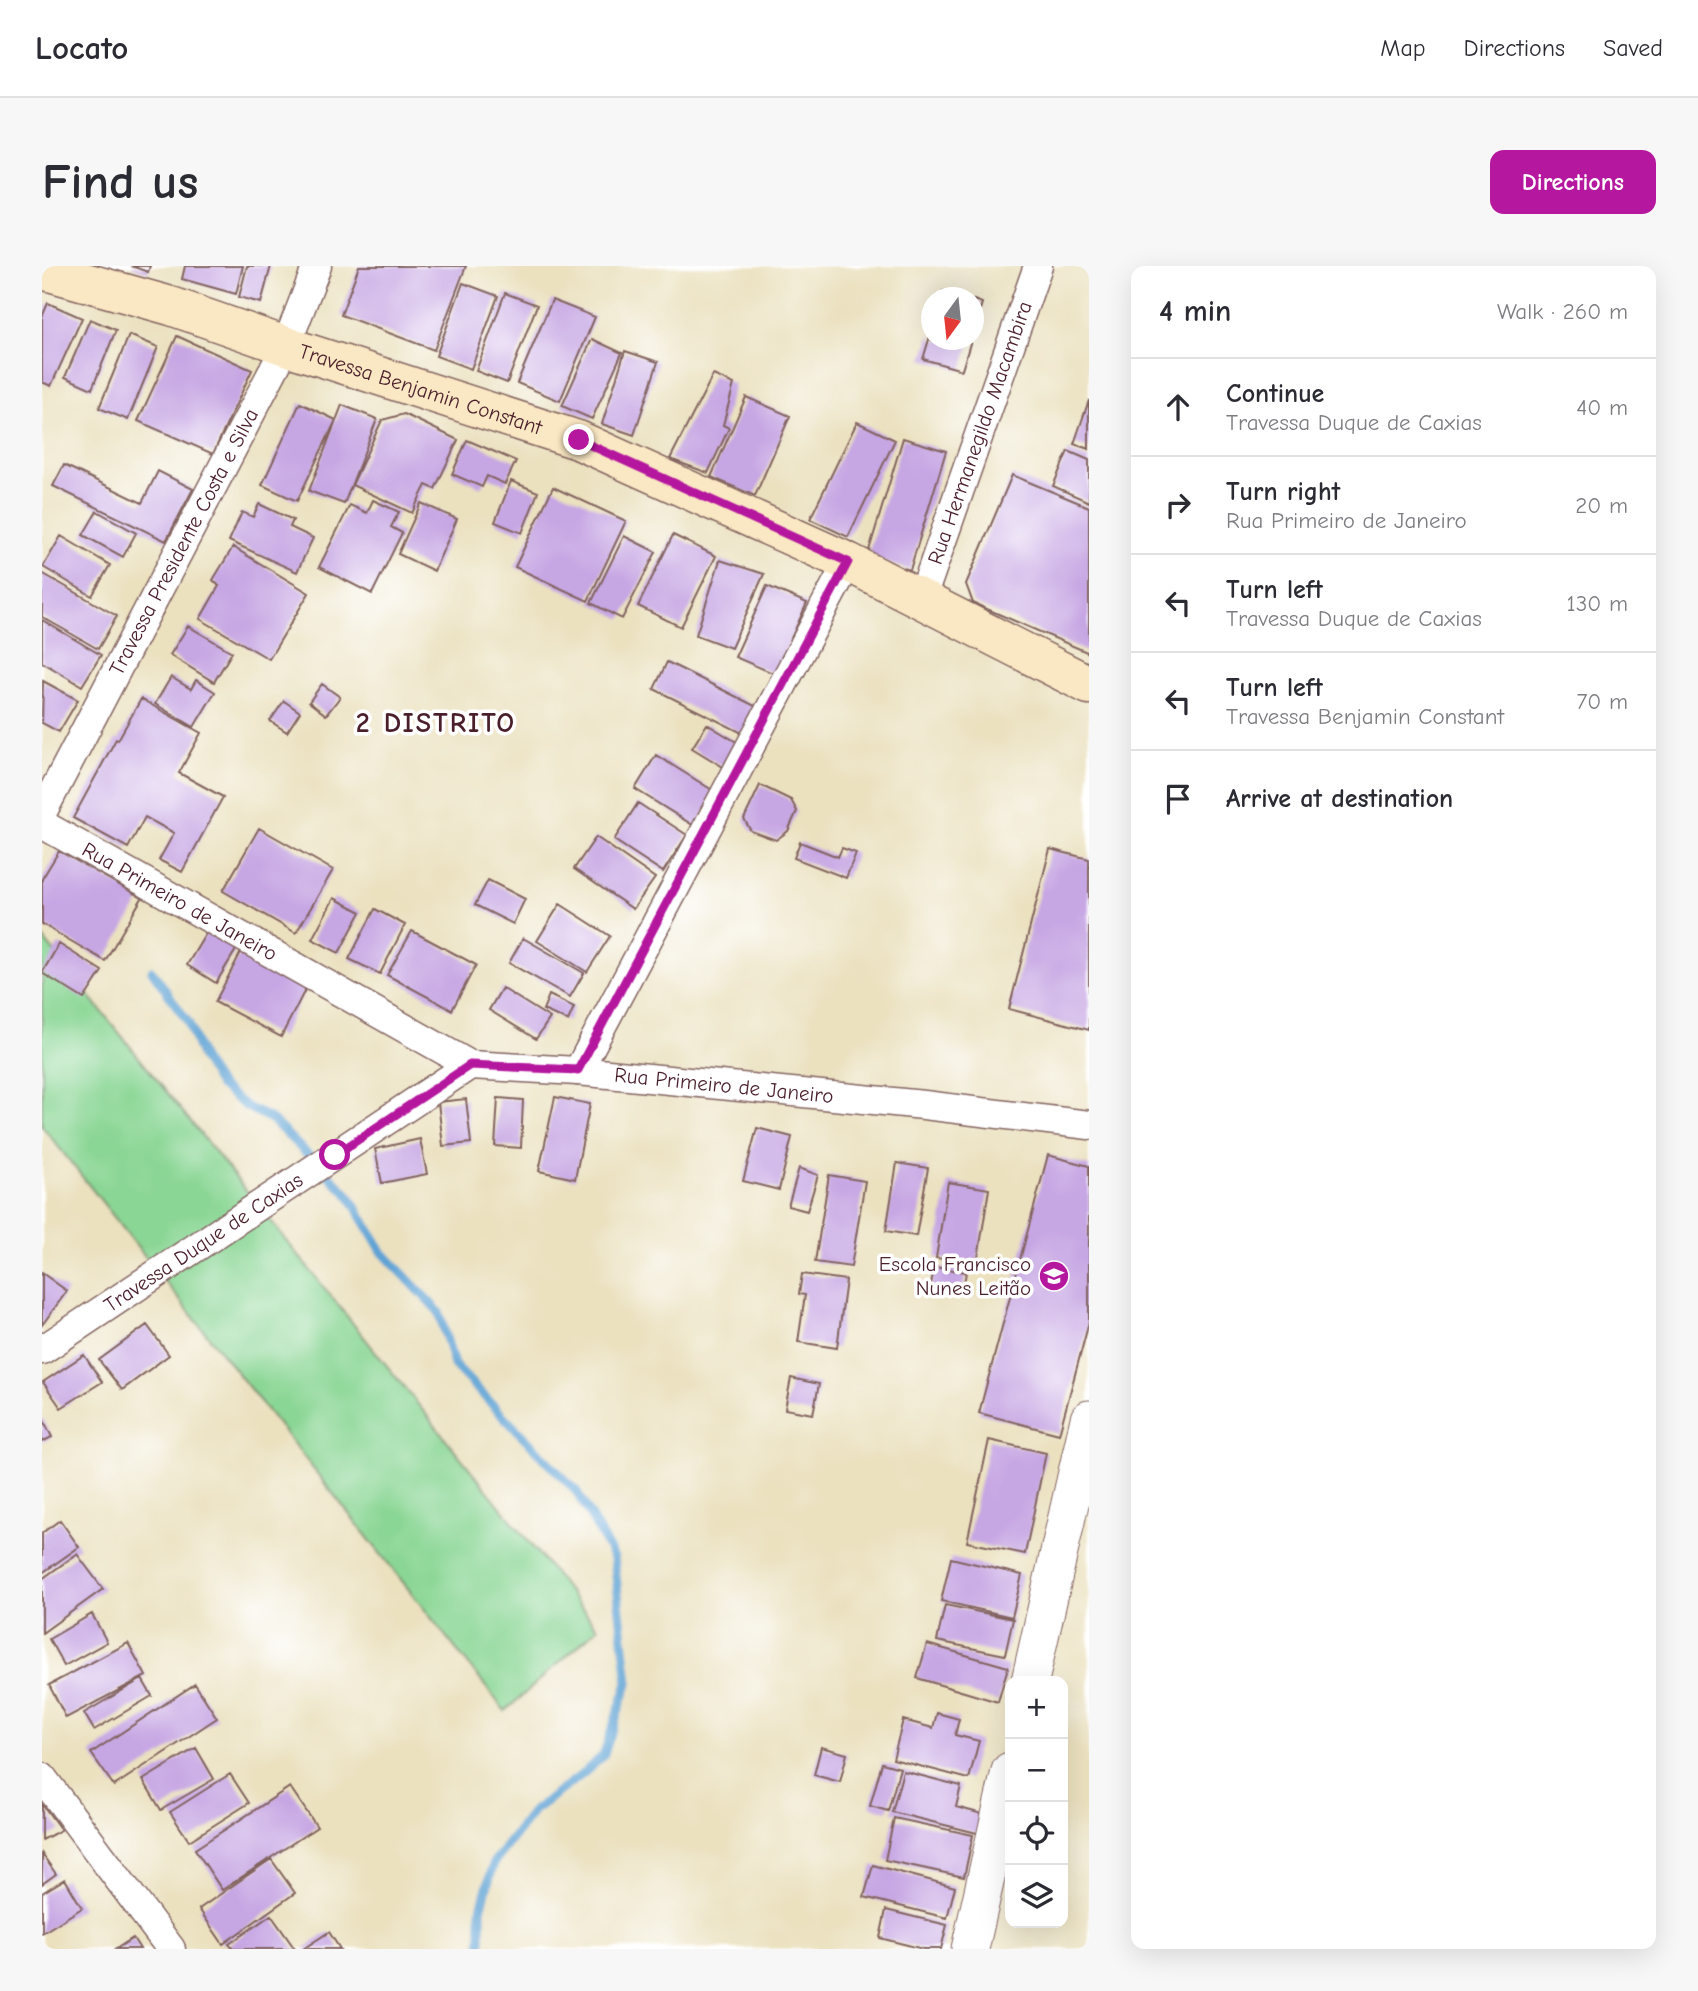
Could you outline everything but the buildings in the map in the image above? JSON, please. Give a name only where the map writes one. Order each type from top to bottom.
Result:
[{"type":"main road","name":"Travessa Benjamin Constant","points":[[42,270],[171,306],[286,346],[579,440],[848,562],[1089,685]]},
{"type":"street","name":"Travessa Presidente Costa e Silva","points":[[42,813],[286,346],[317,266]]},
{"type":"street","name":"Rua Hermanegildo Macambira","points":[[922,598],[1038,266]]},
{"type":"street","points":[[578,1070],[848,562]]},
{"type":"street","name":"Rua Primeiro de Janeiro","points":[[42,824],[470,1065],[578,1070],[924,1105],[1089,1125]]},
{"type":"street","name":"Travessa Duque de Caxias","points":[[42,1350],[470,1065]]},
{"type":"street","points":[[1031,1676],[1089,1419]]},
{"type":"street","points":[[42,1777],[172,1949]]},
{"type":"street","points":[[970,1949],[1005,1793]]},
{"type":"green space","points":[[42,937],[598,1628],[505,1711],[42,1126]]},
{"type":"waterway","points":[[152,971],[188,1022],[202,1059],[220,1086],[247,1107],[271,1119],[348,1194],[383,1253],[439,1312],[454,1365],[577,1492],[614,1558],[628,1683],[603,1756],[533,1811],[494,1862],[481,1909],[481,1949]]},
{"type":"place","name":"Escola Francisco Nunes Leitão","points":[[1054,1276]]},
{"type":"district","name":"2 DISTRITO","points":[[436,723]]},
{"type":"route","points":[[335,1155],[470,1065],[578,1070],[848,562],[579,440]]}]
